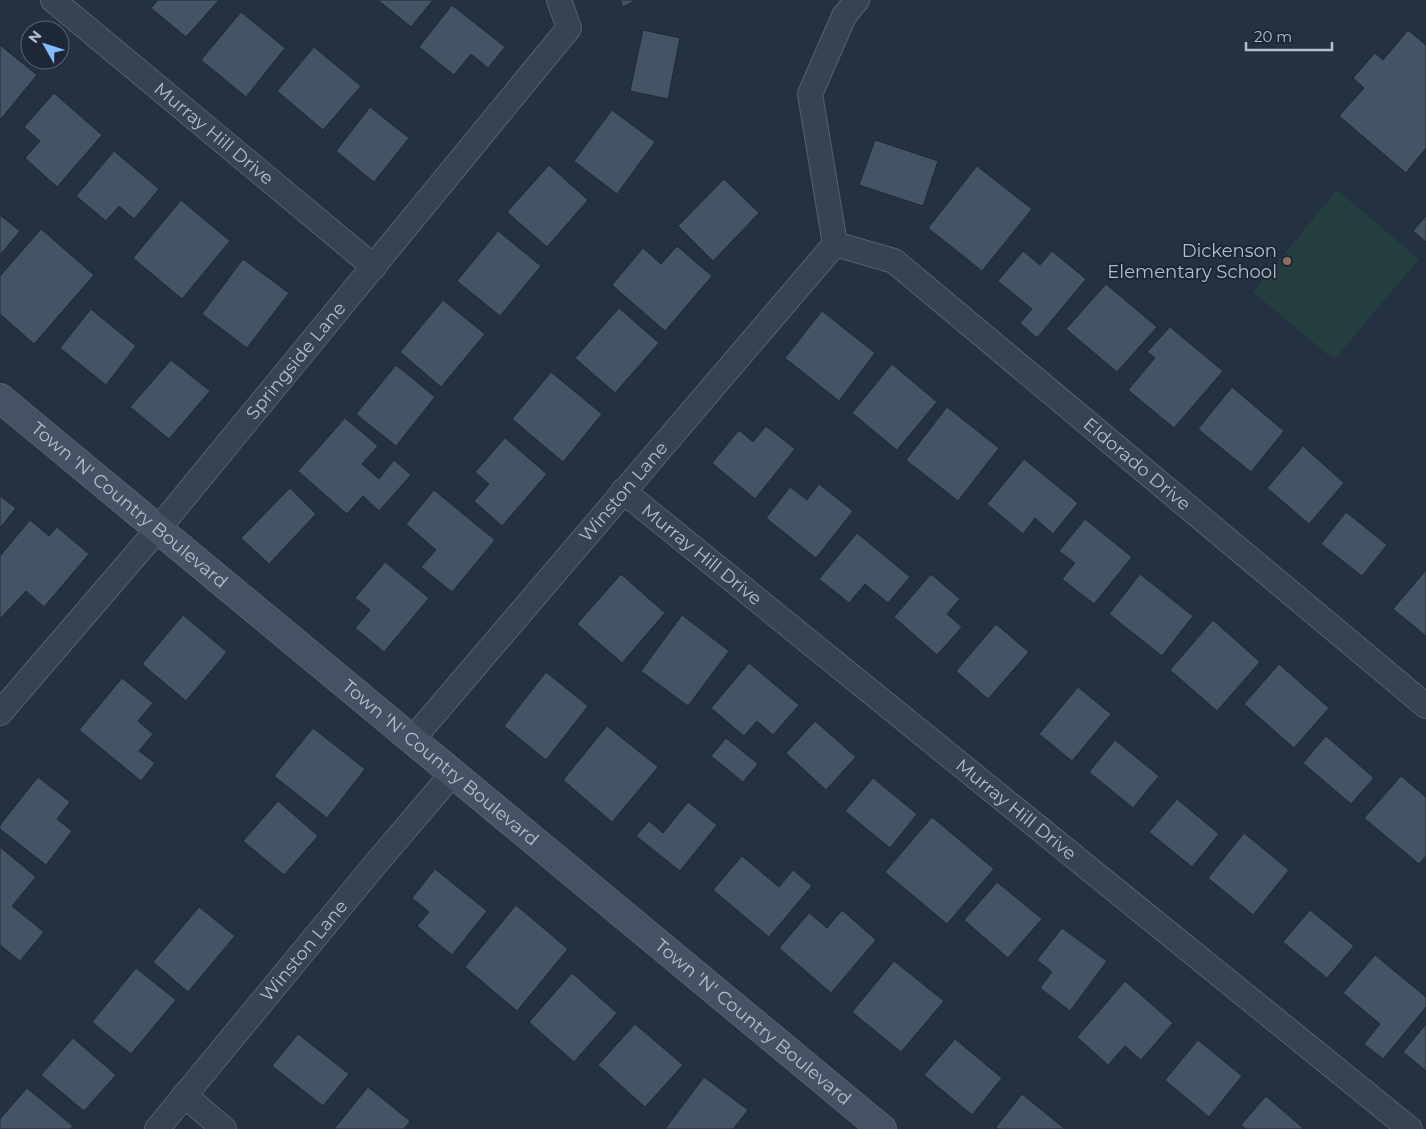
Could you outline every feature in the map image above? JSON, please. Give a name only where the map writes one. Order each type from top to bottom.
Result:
[{"type":"street","name":"Murray Hill Drive","points":[[53,0],[374,267]]},
{"type":"street","name":"Springside Lane","points":[[0,714],[158,529],[569,28],[559,0]]},
{"type":"street","points":[[835,244],[810,94],[844,16],[857,0]]},
{"type":"street","name":"Winston Lane","points":[[412,740],[835,244]]},
{"type":"street","name":"Eldorado Drive","points":[[835,244],[894,261],[1426,706]]},
{"type":"street","name":"Town 'N' Country Boulevard","points":[[0,398],[882,1129]]},
{"type":"street","name":"Murray Hill Drive","points":[[623,491],[1410,1129]]},
{"type":"street","name":"Winston Lane","points":[[157,1129],[452,773]]},
{"type":"street","points":[[184,1096],[224,1129]]},
{"type":"green space","points":[[1337,190],[1419,259],[1334,360],[1253,292]]},
{"type":"building","points":[[158,0],[219,0],[186,37],[151,8]]},
{"type":"building","points":[[378,0],[433,0],[411,27]]},
{"type":"building","points":[[620,0],[636,0],[623,7]]},
{"type":"building","points":[[452,5],[505,47],[488,68],[471,54],[454,75],[419,47]]},
{"type":"building","points":[[241,12],[285,48],[246,97],[201,60]]},
{"type":"building","points":[[643,30],[680,38],[668,99],[630,91]]},
{"type":"building","points":[[1408,30],[1426,45],[1426,148],[1406,173],[1339,116],[1364,88],[1353,78],[1375,53],[1383,60]]},
{"type":"building","points":[[0,45],[20,61],[20,70],[31,70],[37,75],[0,120]]},
{"type":"building","points":[[314,47],[361,86],[323,130],[277,91]]},
{"type":"building","points":[[54,93],[102,135],[57,187],[25,158],[40,141],[24,127]]},
{"type":"building","points":[[370,107],[409,138],[374,182],[336,151]]},
{"type":"building","points":[[612,110],[655,142],[617,194],[574,161]]},
{"type":"building","points":[[875,140],[938,161],[923,206],[859,185]]},
{"type":"building","points":[[114,151],[159,189],[134,219],[119,206],[106,221],[76,196]]},
{"type":"building","points":[[549,165],[588,200],[547,247],[507,212]]},
{"type":"building","points":[[977,166],[1032,209],[982,271],[928,228]]},
{"type":"building","points":[[724,179],[759,213],[713,261],[678,226]]},
{"type":"building","points":[[181,200],[230,241],[182,299],[133,258]]},
{"type":"building","points":[[0,215],[20,231],[0,255]]},
{"type":"building","points":[[1426,216],[1426,242],[1413,231]]},
{"type":"building","points":[[41,229],[94,275],[34,344],[0,314],[0,276]]},
{"type":"building","points":[[498,231],[541,266],[500,316],[457,281]]},
{"type":"building","points":[[677,246],[712,276],[665,331],[612,285],[643,248],[661,264]]},
{"type":"building","points":[[1023,251],[1040,265],[1052,251],[1086,279],[1037,338],[1020,323],[1032,309],[998,281]]},
{"type":"building","points":[[243,259],[289,293],[247,348],[202,314]]},
{"type":"building","points":[[1106,284],[1157,327],[1117,372],[1066,329]]},
{"type":"building","points":[[443,300],[485,334],[441,387],[400,352]]},
{"type":"building","points":[[619,308],[659,343],[615,393],[575,358]]},
{"type":"building","points":[[91,309],[136,346],[106,385],[60,348]]},
{"type":"building","points":[[822,311],[875,353],[839,401],[785,358]]},
{"type":"building","points":[[1170,327],[1223,371],[1174,428],[1128,390],[1155,358],[1147,352]]},
{"type":"building","points":[[171,360],[210,391],[169,439],[130,407]]},
{"type":"building","points":[[892,364],[937,402],[897,450],[852,413]]},
{"type":"building","points":[[396,365],[435,397],[396,446],[356,414]]},
{"type":"building","points":[[551,372],[602,414],[563,462],[512,419]]},
{"type":"building","points":[[1232,387],[1284,431],[1251,472],[1198,429]]},
{"type":"building","points":[[947,407],[999,448],[958,501],[906,460]]},
{"type":"building","points":[[345,418],[378,446],[362,464],[379,479],[394,460],[411,475],[379,511],[363,496],[347,514],[298,471]]},
{"type":"building","points":[[766,426],[795,449],[755,499],[712,463],[739,430],[753,442]]},
{"type":"building","points":[[505,438],[547,474],[502,526],[474,501],[489,484],[475,472]]},
{"type":"building","points":[[1303,446],[1344,483],[1309,524],[1267,488]]},
{"type":"building","points":[[1024,459],[1078,503],[1053,534],[1035,518],[1023,534],[987,504]]},
{"type":"building","points":[[819,484],[853,511],[816,558],[766,518],[790,487],[807,500]]},
{"type":"building","points":[[290,488],[316,514],[269,564],[241,538]]},
{"type":"building","points":[[434,490],[495,540],[452,592],[421,567],[436,550],[406,524]]},
{"type":"building","points":[[0,496],[16,508],[0,528]]},
{"type":"building","points":[[1346,512],[1387,545],[1362,576],[1321,544]]},
{"type":"building","points":[[1085,519],[1132,557],[1094,604],[1062,579],[1075,563],[1059,551]]},
{"type":"building","points":[[30,520],[49,536],[57,527],[89,554],[44,607],[26,591],[0,619],[0,556]]},
{"type":"building","points":[[857,533],[910,577],[888,603],[865,584],[849,603],[819,579]]},
{"type":"building","points":[[385,562],[429,598],[384,652],[355,628],[370,610],[355,598]]},
{"type":"building","points":[[1426,570],[1426,636],[1393,609]]},
{"type":"building","points":[[621,574],[665,613],[622,663],[577,624]]},
{"type":"building","points":[[931,574],[960,599],[947,614],[962,627],[937,655],[894,617]]},
{"type":"building","points":[[1140,574],[1193,616],[1162,656],[1109,614]]},
{"type":"building","points":[[183,615],[227,652],[186,701],[142,664]]},
{"type":"building","points":[[682,615],[729,651],[688,706],[641,671]]},
{"type":"building","points":[[1213,620],[1260,662],[1217,711],[1170,670]]},
{"type":"building","points":[[996,624],[1029,652],[988,699],[956,671]]},
{"type":"building","points":[[749,663],[799,705],[773,735],[757,721],[744,736],[711,708]]},
{"type":"building","points":[[1279,664],[1329,708],[1294,748],[1244,704]]},
{"type":"building","points":[[546,672],[588,706],[546,760],[504,726]]},
{"type":"building","points":[[122,678],[153,703],[138,721],[153,734],[139,751],[155,763],[141,781],[79,730]]},
{"type":"building","points":[[1078,687],[1111,714],[1072,761],[1039,734]]},
{"type":"building","points":[[815,721],[856,757],[826,790],[786,753]]},
{"type":"building","points":[[607,726],[658,767],[612,822],[563,780]]},
{"type":"building","points":[[313,728],[365,769],[327,818],[274,776]]},
{"type":"building","points":[[1326,736],[1374,778],[1351,804],[1303,763]]},
{"type":"building","points":[[726,738],[758,764],[743,782],[711,756]]},
{"type":"building","points":[[1115,740],[1159,776],[1133,808],[1089,772]]},
{"type":"building","points":[[1401,776],[1426,797],[1426,856],[1419,864],[1364,818]]},
{"type":"building","points":[[38,777],[70,802],[57,819],[72,831],[46,865],[0,829],[0,825]]},
{"type":"building","points":[[873,778],[917,814],[890,848],[845,811]]},
{"type":"building","points":[[1177,799],[1219,834],[1192,867],[1149,832]]},
{"type":"building","points":[[278,801],[318,836],[284,875],[243,841]]},
{"type":"building","points":[[688,802],[717,825],[680,871],[636,836],[649,821],[663,833]]},
{"type":"building","points":[[932,817],[994,869],[947,924],[885,872]]},
{"type":"building","points":[[1244,833],[1289,870],[1253,915],[1208,878]]},
{"type":"building","points":[[0,847],[36,877],[12,906],[44,932],[20,961],[0,945]]},
{"type":"building","points":[[742,856],[779,887],[793,870],[812,886],[769,937],[713,890]]},
{"type":"building","points":[[435,869],[487,911],[452,955],[417,926],[429,912],[412,898]]},
{"type":"building","points":[[997,882],[1042,919],[1008,958],[964,920]]},
{"type":"building","points":[[516,905],[568,949],[517,1011],[465,967]]},
{"type":"building","points":[[199,907],[235,936],[188,992],[153,962]]},
{"type":"building","points":[[842,910],[876,940],[831,993],[779,948],[809,913],[827,928]]},
{"type":"building","points":[[1310,910],[1354,946],[1327,978],[1283,942]]},
{"type":"building","points":[[1062,928],[1107,961],[1070,1011],[1040,988],[1052,972],[1037,960]]},
{"type":"building","points":[[1375,955],[1426,997],[1426,1007],[1383,1059],[1364,1044],[1380,1024],[1343,993]]},
{"type":"building","points":[[894,961],[944,1001],[901,1052],[852,1012]]},
{"type":"building","points":[[136,968],[176,1000],[131,1054],[92,1022]]},
{"type":"building","points":[[572,973],[617,1013],[574,1062],[529,1022]]},
{"type":"building","points":[[1125,981],[1173,1023],[1141,1060],[1125,1046],[1108,1065],[1077,1037]]},
{"type":"building","points":[[635,1024],[683,1065],[645,1107],[598,1065]]},
{"type":"building","points":[[1426,1024],[1426,1071],[1403,1052]]},
{"type":"building","points":[[298,1034],[349,1074],[323,1106],[272,1066]]},
{"type":"building","points":[[73,1038],[116,1075],[84,1111],[41,1075]]},
{"type":"building","points":[[955,1039],[1002,1078],[972,1115],[924,1075]]},
{"type":"building","points":[[1198,1040],[1242,1076],[1209,1117],[1165,1080]]},
{"type":"building","points":[[704,1077],[748,1110],[733,1129],[665,1129]]},
{"type":"building","points":[[368,1087],[410,1121],[404,1129],[334,1129]]},
{"type":"building","points":[[27,1088],[73,1126],[70,1129],[0,1129],[0,1119]]},
{"type":"building","points":[[1022,1094],[1065,1129],[998,1129],[996,1127]]},
{"type":"building","points":[[1266,1096],[1304,1129],[1246,1129],[1241,1125]]},
{"type":"place","name":"Dickenson Elementary School","points":[[1287,261]]}]
